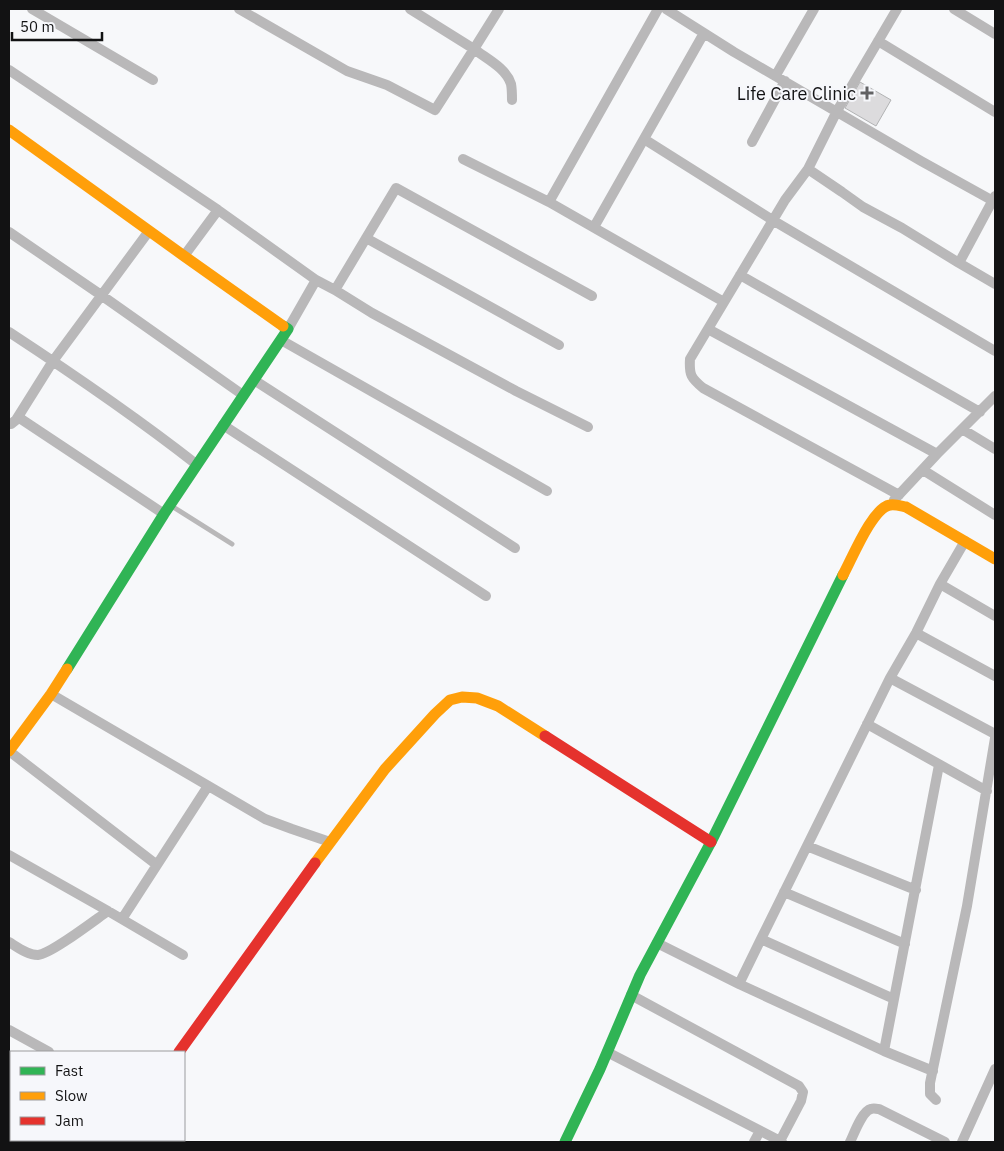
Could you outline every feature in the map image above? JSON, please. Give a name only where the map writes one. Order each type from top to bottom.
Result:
[{"type":"street","points":[[32,9],[153,80]]},
{"type":"street","points":[[240,9],[347,71],[388,85],[435,110],[499,9]]},
{"type":"street","points":[[410,9],[504,71],[509,78],[512,100]]},
{"type":"street","points":[[549,202],[658,9]]},
{"type":"street","points":[[666,9],[837,111],[994,199],[959,263]]},
{"type":"street","points":[[752,142],[814,9]]},
{"type":"street","points":[[897,9],[837,111],[808,170],[785,200],[690,359],[689,371],[694,380],[703,388],[899,495]]},
{"type":"street","points":[[954,9],[995,34]]},
{"type":"street","points":[[594,227],[704,33]]},
{"type":"street","points":[[878,41],[995,112]]},
{"type":"street","points":[[9,70],[218,210],[316,280],[372,313],[516,391],[588,427]]},
{"type":"street","points":[[9,130],[288,329]]},
{"type":"street","points":[[644,139],[774,221],[995,351]]},
{"type":"street","points":[[464,159],[549,202],[724,302]]},
{"type":"street","points":[[808,170],[863,207],[902,228],[995,284]]},
{"type":"street","points":[[335,290],[396,188],[592,296]]},
{"type":"street","points":[[184,256],[218,210]]},
{"type":"street","points":[[9,424],[16,420],[53,361],[149,231]]},
{"type":"street","points":[[9,232],[243,395]]},
{"type":"street","points":[[366,238],[559,345]]},
{"type":"street","points":[[740,275],[980,412]]},
{"type":"street","points":[[157,865],[9,751],[51,694],[196,464],[281,340],[316,280]]},
{"type":"street","points":[[708,329],[937,454]]},
{"type":"street","points":[[9,332],[159,435],[196,464]]},
{"type":"street","points":[[281,340],[547,491]]},
{"type":"street","points":[[254,380],[515,548]]},
{"type":"street","points":[[565,1142],[640,975],[711,842],[824,610],[871,521],[879,510],[890,505],[962,429],[993,402]]},
{"type":"street","points":[[18,417],[167,509]]},
{"type":"street","points":[[223,425],[486,596]]},
{"type":"street","points":[[962,429],[995,448]]},
{"type":"street","points":[[923,470],[995,515]]},
{"type":"street","points":[[890,505],[906,507],[995,559]]},
{"type":"street","points":[[738,984],[890,678],[965,541]]},
{"type":"street","points":[[940,584],[995,616]]},
{"type":"street","points":[[916,633],[995,676]]},
{"type":"street","points":[[890,678],[995,734]]},
{"type":"street","points":[[51,694],[265,819],[330,842]]},
{"type":"street","points":[[180,1051],[330,842],[386,769],[450,700],[462,697],[477,698],[498,706],[711,842]]},
{"type":"street","points":[[867,724],[986,791]]},
{"type":"street","points":[[936,1100],[930,1094],[933,1071],[967,906],[995,738]]},
{"type":"street","points":[[884,1051],[939,764]]},
{"type":"street","points":[[122,919],[208,786]]},
{"type":"street","points":[[807,846],[916,890]]},
{"type":"street","points":[[9,855],[183,955]]},
{"type":"street","points":[[784,892],[905,944]]},
{"type":"street","points":[[9,942],[24,951],[37,955],[50,951],[108,911]]},
{"type":"street","points":[[761,938],[894,999]]},
{"type":"street","points":[[658,943],[738,984],[884,1051],[933,1071]]},
{"type":"street","points":[[607,1052],[781,1142],[802,1101],[802,1092],[799,1086],[632,995]]},
{"type":"street","points":[[9,1030],[47,1051]]},
{"type":"street","points":[[962,1142],[995,1068]]},
{"type":"street","points":[[850,1142],[866,1112],[874,1108],[945,1142]]},
{"type":"street","points":[[754,1142],[760,1131]]},
{"type":"lane","points":[[167,509],[232,544]]},
{"type":"building","points":[[860,82],[891,100],[876,126],[845,108]]},
{"type":"traffic: fast","points":[[67,669],[164,514],[288,329],[283,326]]},
{"type":"traffic: fast","points":[[565,1142],[600,1069],[640,975],[711,842],[843,575]]},
{"type":"traffic: slow","points":[[9,130],[283,326]]},
{"type":"traffic: slow","points":[[843,575],[876,515],[883,508],[890,505],[906,507],[995,559]]},
{"type":"traffic: slow","points":[[9,751],[67,669]]},
{"type":"traffic: slow","points":[[315,863],[385,769],[450,700],[462,697],[477,698],[498,706],[545,736]]},
{"type":"traffic: jam","points":[[545,736],[711,842]]},
{"type":"traffic: jam","points":[[180,1051],[315,863]]},
{"type":"place","name":"Life Care Clinic","points":[[867,93]]}]
